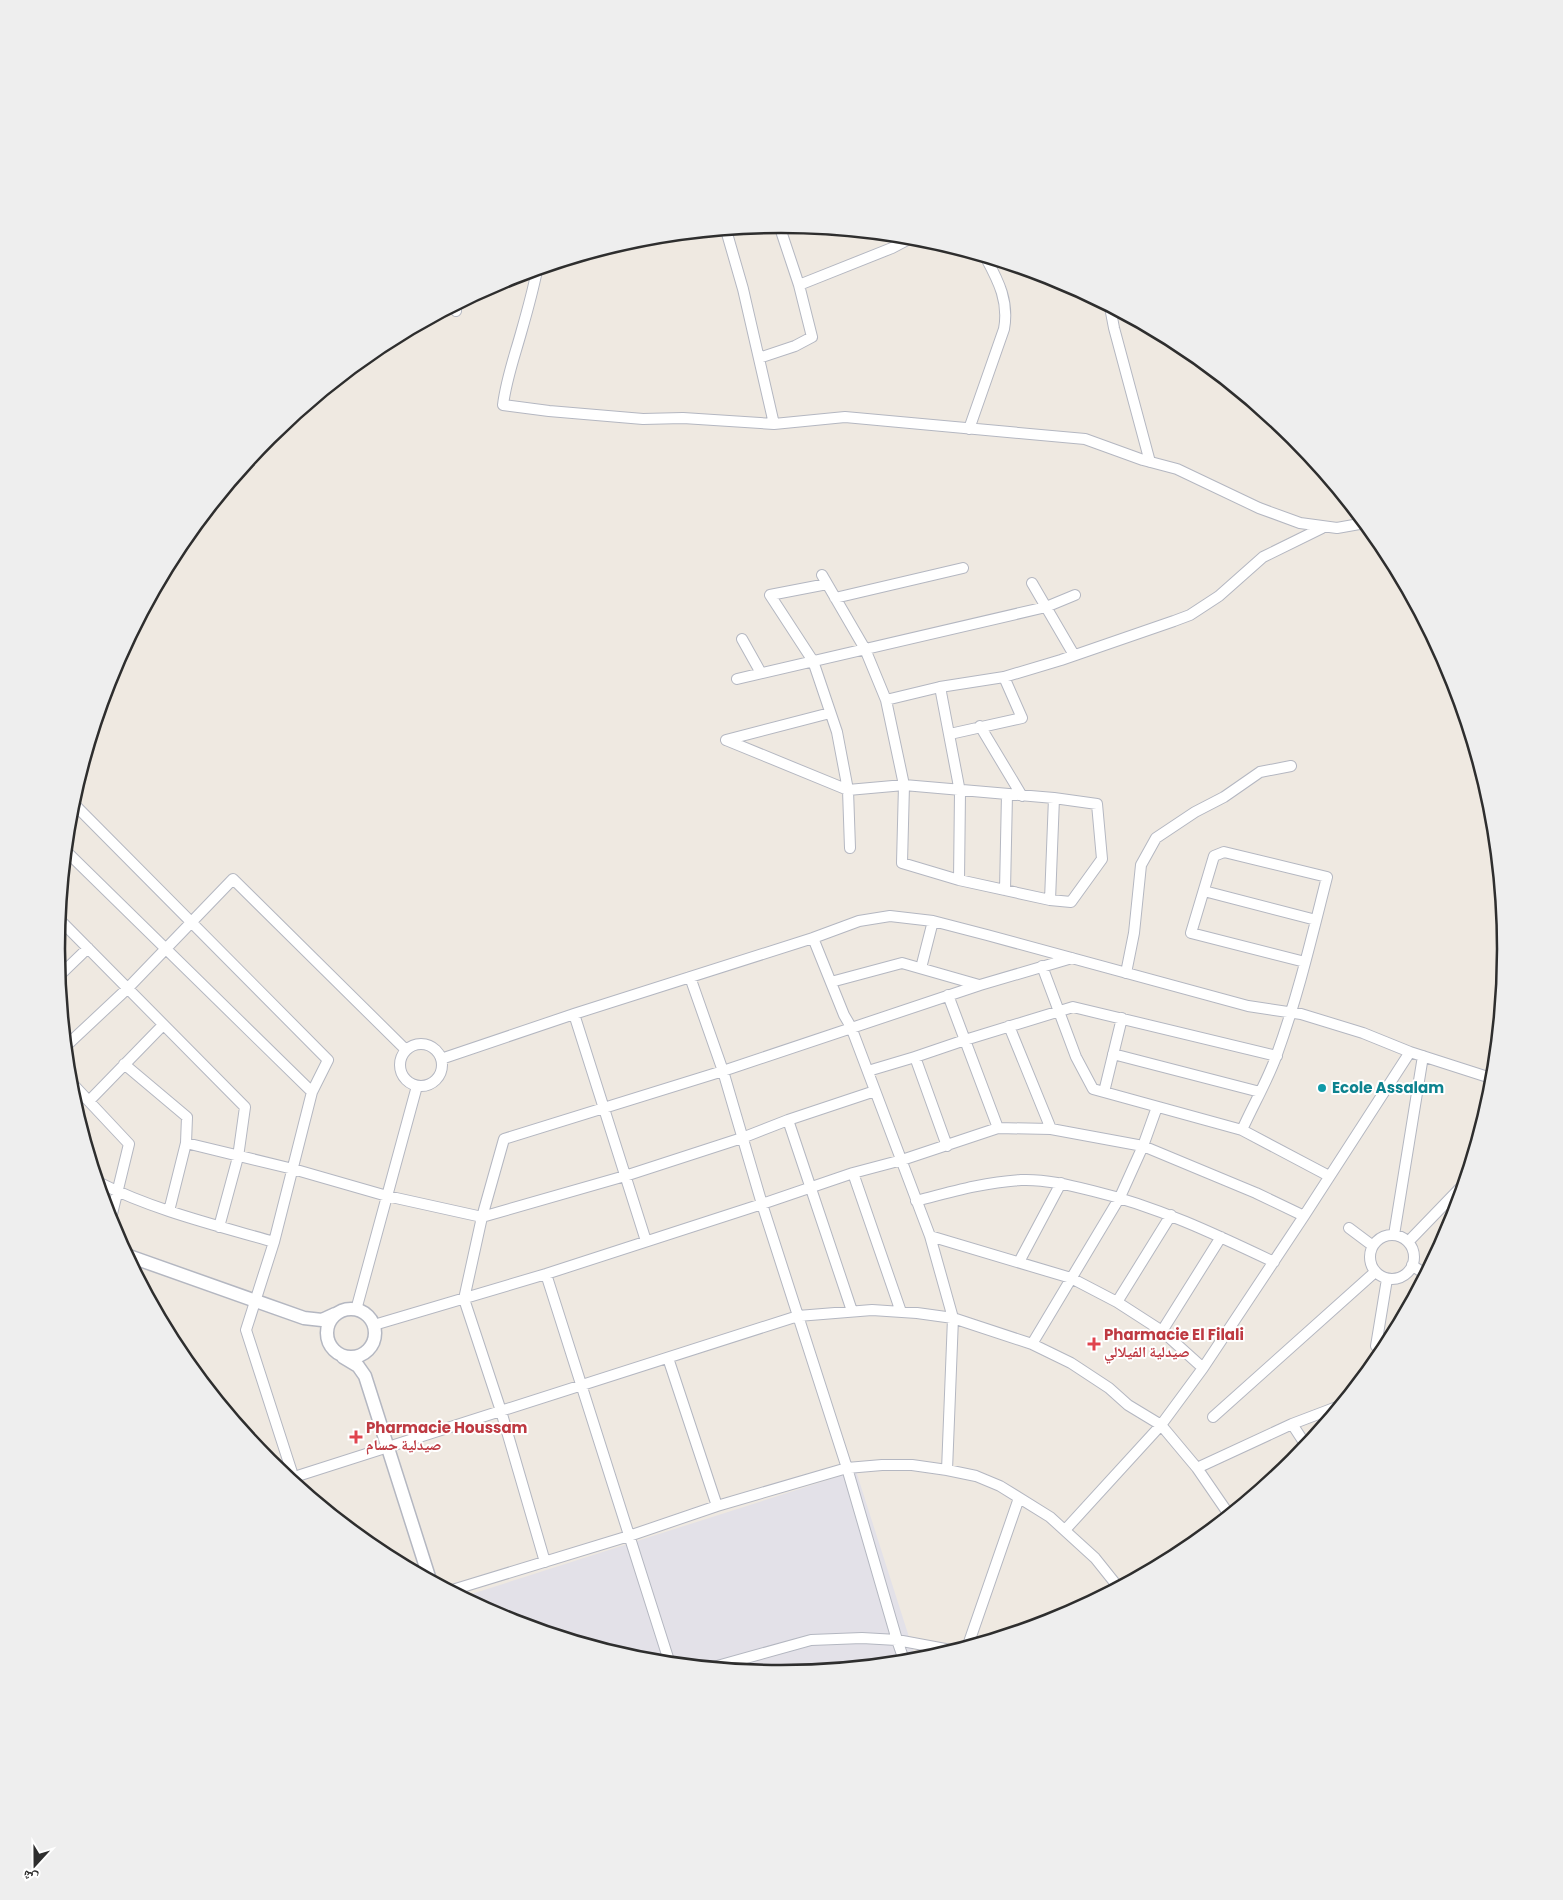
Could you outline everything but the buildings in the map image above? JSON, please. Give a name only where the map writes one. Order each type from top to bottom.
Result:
[{"type":"street","points":[[759,358],[795,346],[812,337],[799,285],[781,233]]},
{"type":"street","points":[[728,236],[743,289],[774,424]]},
{"type":"street","points":[[799,285],[900,244]]},
{"type":"street","points":[[969,430],[1004,329],[1006,318],[1004,296],[989,265]]},
{"type":"street","points":[[536,278],[508,373],[503,405],[633,418],[683,418],[774,424],[845,417],[969,430],[1085,439],[1150,462],[1177,468],[1276,515],[1300,523],[1323,527],[1348,527],[1358,525]]},
{"type":"street","points":[[1111,314],[1150,462]]},
{"type":"street","points":[[886,700],[1004,677],[1174,621],[1190,614],[1219,596],[1263,557],[1323,527]]},
{"type":"street","points":[[835,598],[963,568]]},
{"type":"street","points":[[830,712],[726,740],[848,790],[904,784],[1054,798],[1097,804],[1102,859],[1071,902],[1050,900],[958,880],[902,863],[904,784],[886,700],[865,649],[824,580],[770,595],[813,661],[837,732],[848,790],[850,848]]},
{"type":"street","points":[[1032,583],[1074,655]]},
{"type":"street","points":[[737,679],[1046,607],[1075,595]]},
{"type":"street","points":[[742,639],[761,673]]},
{"type":"street","points":[[950,734],[1022,718],[1004,677]]},
{"type":"street","points":[[940,688],[960,790],[958,880]]},
{"type":"street","points":[[980,726],[1022,796]]},
{"type":"street","points":[[1126,973],[1134,933],[1141,865],[1156,838],[1260,772],[1291,766]]},
{"type":"street","points":[[1005,890],[1007,794]]},
{"type":"street","points":[[1050,900],[1054,798]]},
{"type":"street","points":[[79,809],[328,1060],[312,1092],[274,1242],[246,1330],[290,1471]]},
{"type":"street","points":[[1242,1130],[1277,1056],[1305,962],[1327,877],[1224,852],[1214,856],[1191,933],[1305,962]]},
{"type":"street","points":[[71,856],[312,1092]]},
{"type":"street","points":[[71,1042],[128,988],[233,880],[406,1050]]},
{"type":"street","points":[[1204,891],[1316,920]]},
{"type":"street","points":[[441,1059],[574,1014],[814,938],[859,921],[890,916],[932,921],[1239,1004],[1301,1014],[1363,1033],[1410,1052],[1486,1077]]},
{"type":"street","points":[[921,968],[932,921]]},
{"type":"street","points":[[66,926],[245,1107],[238,1157],[219,1227]]},
{"type":"street","points":[[814,938],[868,1071],[930,1236],[953,1318],[947,1470]]},
{"type":"street","points":[[66,969],[88,948]]},
{"type":"street","points":[[546,1562],[464,1299],[482,1217],[504,1139],[723,1071],[948,995],[1073,958]]},
{"type":"street","points":[[831,982],[902,963],[980,985]]},
{"type":"street","points":[[1042,966],[1076,1058],[1093,1089],[1242,1130],[1329,1176]]},
{"type":"street","points":[[690,977],[723,1071],[762,1204],[847,1468],[903,1656]]},
{"type":"street","points":[[948,995],[998,1128]]},
{"type":"street","points":[[868,1071],[1073,1006],[1277,1056]]},
{"type":"street","points":[[574,1014],[646,1241]]},
{"type":"street","points":[[1104,1092],[1122,1018]]},
{"type":"street","points":[[89,1101],[163,1025]]},
{"type":"street","points":[[1009,1026],[1051,1129]]},
{"type":"street","points":[[426,1044],[433,1047],[441,1059],[441,1073],[437,1079],[424,1086],[417,1086],[406,1080],[400,1068],[400,1061],[406,1050],[412,1046],[426,1044]]},
{"type":"street","points":[[1066,1530],[1161,1426],[1203,1368],[1410,1052]]},
{"type":"street","points":[[1113,1054],[1260,1092]]},
{"type":"street","points":[[1394,1236],[1423,1056]]},
{"type":"street","points":[[915,1057],[947,1146]]},
{"type":"street","points":[[124,1064],[187,1117],[186,1143],[169,1211]]},
{"type":"street","points":[[356,1310],[417,1086]]},
{"type":"street","points":[[186,1143],[293,1169],[387,1196],[482,1217],[625,1176],[742,1138],[875,1090]]},
{"type":"street","points":[[79,1091],[129,1144],[114,1208]]},
{"type":"street","points":[[1032,1344],[1120,1197],[1143,1146],[1157,1107]]},
{"type":"street","points":[[788,1120],[812,1186],[852,1311]]},
{"type":"street","points":[[374,1325],[546,1274],[812,1186],[947,1146],[998,1128],[1051,1129],[1143,1146],[1256,1193],[1304,1216]]},
{"type":"street","points":[[853,1173],[900,1312]]},
{"type":"street","points":[[916,1201],[975,1186],[1022,1180],[1061,1183],[1120,1197],[1170,1215],[1274,1262]]},
{"type":"street","points":[[1019,1262],[1061,1183]]},
{"type":"street","points":[[105,1186],[169,1211],[274,1242]]},
{"type":"street","points":[[1408,1242],[1455,1194]]},
{"type":"street","points":[[1117,1302],[1170,1215]]},
{"type":"street","points":[[1349,1228],[1373,1246]]},
{"type":"street","points":[[930,1236],[1072,1278],[1117,1302],[1162,1331],[1203,1368]]},
{"type":"street","points":[[1394,1236],[1408,1242],[1414,1257],[1408,1272],[1402,1277],[1387,1279],[1374,1272],[1369,1259],[1373,1246],[1382,1238],[1394,1236]]},
{"type":"street","points":[[1162,1331],[1221,1237]]},
{"type":"street","points":[[135,1258],[304,1318],[322,1320],[342,1310],[356,1310],[364,1313],[374,1325],[375,1333],[366,1359],[365,1376]]},
{"type":"street","points":[[1412,1265],[1421,1272]]},
{"type":"street","points":[[1213,1417],[1374,1272]]},
{"type":"street","points":[[546,1274],[668,1657]]},
{"type":"street","points":[[1376,1346],[1387,1279]]},
{"type":"street","points":[[298,1479],[387,1447],[500,1410],[798,1316],[872,1310],[953,1318],[1032,1344],[1071,1363],[1109,1388],[1128,1405],[1161,1426],[1197,1468],[1227,1511]]},
{"type":"street","points":[[327,1339],[327,1326],[335,1314]]},
{"type":"street","points":[[304,1318],[320,1329],[333,1350],[358,1366],[365,1376],[428,1574]]},
{"type":"street","points":[[343,1356],[358,1357],[371,1348]]},
{"type":"street","points":[[668,1358],[717,1506]]},
{"type":"street","points":[[1197,1468],[1292,1424],[1331,1409]]},
{"type":"street","points":[[1292,1424],[1303,1441]]},
{"type":"street","points":[[457,1589],[629,1536],[717,1506],[847,1468],[882,1465],[905,1465],[947,1470],[976,1476],[1000,1486],[1050,1517],[1066,1530],[1096,1558],[1116,1584]]},
{"type":"street","points":[[969,1641],[1020,1498]]},
{"type":"street","points":[[725,1664],[811,1640],[862,1638],[897,1640],[941,1648]]},
{"type":"shaded area","points":[[856,1471],[914,1654],[828,1665],[735,1665],[688,1660],[642,1653],[596,1642],[507,1612],[469,1595]]},
{"type":"place","name":"Ecole Assalam","points":[[1322,1088]]},
{"type":"place","name":"Pharmacie El Filali صيدلية الفيلالي","points":[[1094,1344]]},
{"type":"place","name":"Pharmacie Houssam صيدلية حسام","points":[[356,1437]]}]
